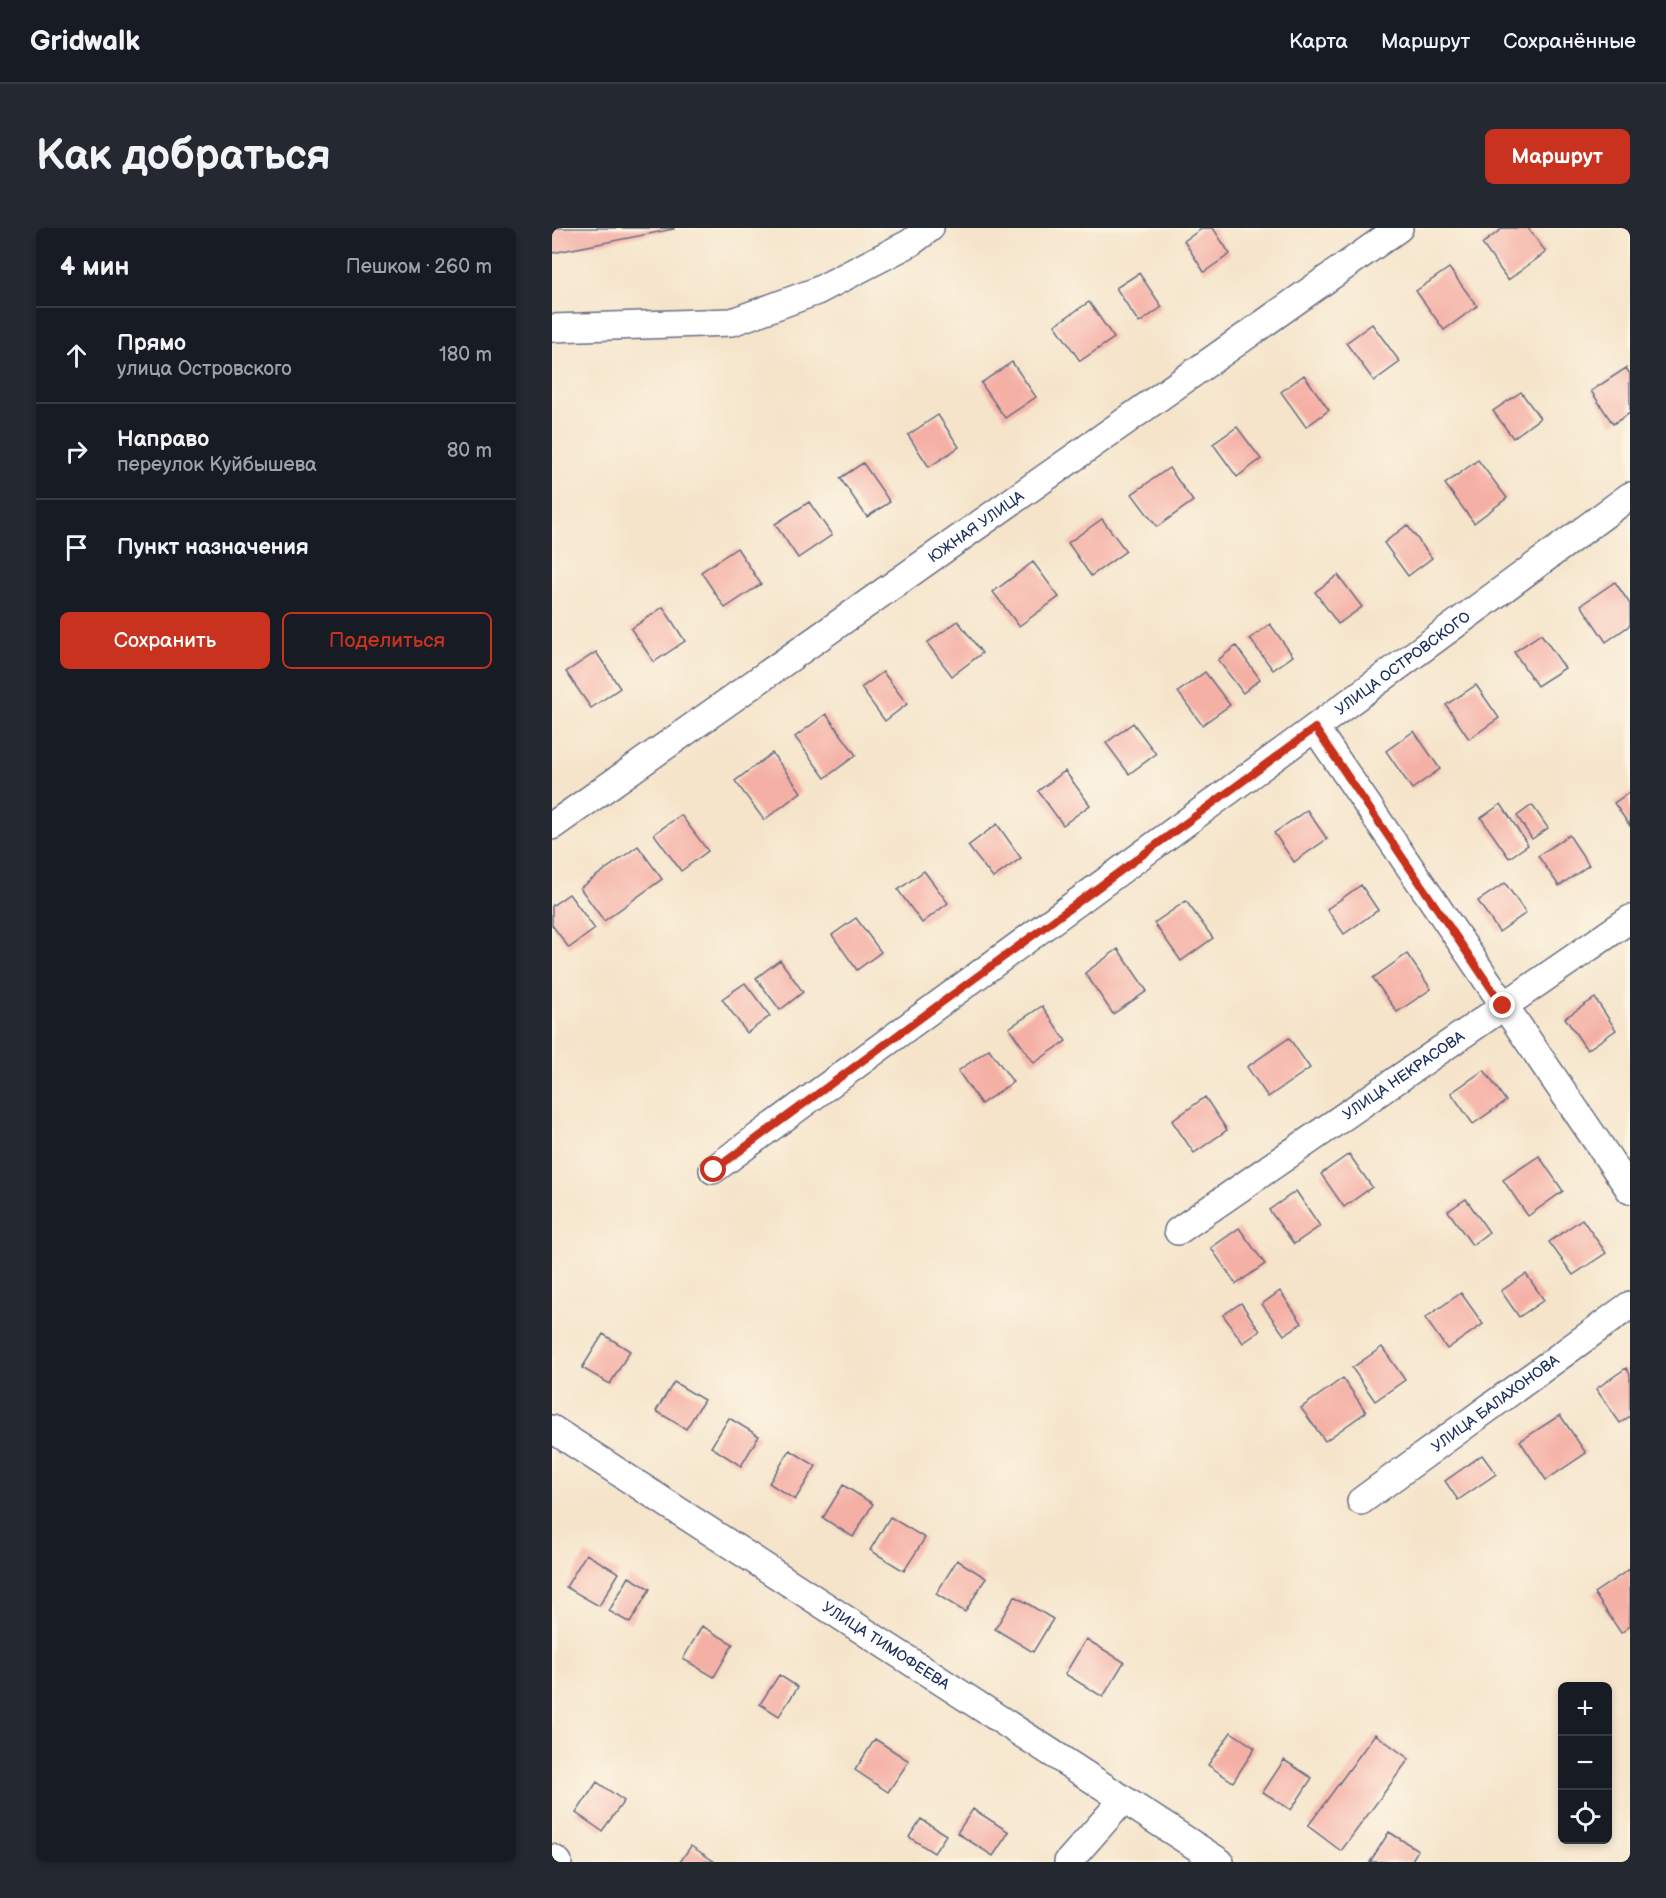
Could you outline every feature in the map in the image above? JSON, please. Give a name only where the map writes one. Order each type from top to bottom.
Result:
[{"type":"street","points":[[552,328],[732,322],[817,291],[910,243],[930,228]]},
{"type":"street","name":"ЮЖНАЯ УЛИЦА","points":[[552,826],[1400,228]]},
{"type":"street","name":"УЛИЦА ОСТРОВСКОГО","points":[[714,1170],[1630,496]]},
{"type":"street","points":[[1315,728],[1630,1190]]},
{"type":"street","name":"УЛИЦА НЕКРАСОВА","points":[[1178,1231],[1630,919]]},
{"type":"street","name":"УЛИЦА БАЛАХОНОВА","points":[[1361,1501],[1630,1305]]},
{"type":"street","name":"УЛИЦА ТИМОФЕЕВА","points":[[552,1428],[1220,1862]]},
{"type":"street","points":[[1068,1862],[1123,1800]]},
{"type":"street","points":[[552,1858],[558,1862]]},
{"type":"building","points":[[552,228],[674,228],[674,229],[552,253]]},
{"type":"building","points":[[1203,228],[1213,228],[1230,254],[1204,272],[1184,241]]},
{"type":"building","points":[[1503,228],[1528,228],[1546,252],[1508,280],[1482,244]]},
{"type":"building","points":[[1449,268],[1477,306],[1444,330],[1416,291]]},
{"type":"building","points":[[1139,273],[1162,307],[1139,323],[1116,288]]},
{"type":"building","points":[[1089,302],[1114,338],[1080,361],[1055,325]]},
{"type":"building","points":[[1372,324],[1400,362],[1374,381],[1346,343]]},
{"type":"building","points":[[1012,362],[1036,397],[1005,418],[981,383]]},
{"type":"building","points":[[1626,368],[1630,374],[1630,413],[1613,424],[1591,391]]},
{"type":"building","points":[[1304,375],[1329,410],[1306,427],[1281,392]]},
{"type":"building","points":[[1521,392],[1540,418],[1513,438],[1493,411]]},
{"type":"building","points":[[938,415],[959,447],[929,467],[908,435]]},
{"type":"building","points":[[1237,427],[1261,459],[1237,477],[1213,444]]},
{"type":"building","points":[[1478,460],[1507,498],[1474,523],[1445,484]]},
{"type":"building","points":[[863,463],[890,502],[867,517],[840,478]]},
{"type":"building","points":[[1169,468],[1193,501],[1157,527],[1132,494]]},
{"type":"building","points":[[809,502],[832,535],[798,558],[775,524]]},
{"type":"building","points":[[1102,519],[1126,551],[1091,576],[1068,543]]},
{"type":"building","points":[[1407,525],[1432,558],[1408,576],[1384,543]]},
{"type":"building","points":[[737,548],[761,584],[725,608],[701,572]]},
{"type":"building","points":[[1033,562],[1059,597],[1019,626],[993,592]]},
{"type":"building","points":[[1338,575],[1362,607],[1338,624],[1315,592]]},
{"type":"building","points":[[1615,582],[1630,604],[1630,625],[1606,642],[1581,605]]},
{"type":"building","points":[[663,607],[685,641],[654,662],[631,629]]},
{"type":"building","points":[[958,621],[982,653],[952,676],[927,643]]},
{"type":"building","points":[[1270,624],[1293,656],[1273,670],[1250,639]]},
{"type":"building","points":[[1541,634],[1565,668],[1537,686],[1514,652]]},
{"type":"building","points":[[1236,646],[1260,679],[1243,693],[1218,660]]},
{"type":"building","points":[[596,652],[620,688],[591,708],[566,672]]},
{"type":"building","points":[[883,672],[907,704],[885,721],[861,688]]},
{"type":"building","points":[[1205,672],[1230,705],[1202,725],[1178,692]]},
{"type":"building","points":[[1476,685],[1499,718],[1469,739],[1446,705]]},
{"type":"building","points":[[826,714],[856,755],[825,778],[795,737]]},
{"type":"building","points":[[1133,723],[1156,754],[1129,774],[1106,743]]},
{"type":"building","points":[[1414,731],[1440,769],[1412,789],[1386,751]]},
{"type":"building","points":[[772,753],[801,792],[764,820],[735,781]]},
{"type":"building","points":[[1065,771],[1090,805],[1063,825],[1038,791]]},
{"type":"building","points":[[1630,792],[1630,826],[1614,803]]},
{"type":"building","points":[[1501,804],[1528,845],[1509,858],[1481,818]]},
{"type":"building","points":[[1532,805],[1548,828],[1532,839],[1517,816]]},
{"type":"building","points":[[1307,810],[1327,839],[1294,862],[1274,833]]},
{"type":"building","points":[[681,815],[708,851],[681,871],[654,834]]},
{"type":"building","points":[[997,824],[1021,858],[993,878],[968,846]]},
{"type":"building","points":[[1569,835],[1589,865],[1559,886],[1538,856]]},
{"type":"building","points":[[638,846],[662,879],[604,921],[580,888]]},
{"type":"building","points":[[924,871],[948,903],[922,923],[898,890]]},
{"type":"building","points":[[1505,883],[1526,913],[1499,932],[1478,901]]},
{"type":"building","points":[[1361,885],[1378,910],[1344,934],[1327,909]]},
{"type":"building","points":[[569,894],[595,929],[569,948],[552,925],[552,906]]},
{"type":"building","points":[[1186,901],[1213,938],[1181,961],[1154,923]]},
{"type":"building","points":[[856,918],[881,952],[857,970],[832,935]]},
{"type":"building","points":[[1118,949],[1147,991],[1113,1014],[1085,973]]},
{"type":"building","points":[[1407,954],[1431,989],[1397,1012],[1373,978]]},
{"type":"building","points":[[780,960],[803,992],[780,1010],[756,978]]},
{"type":"building","points":[[745,983],[770,1016],[747,1033],[722,999]]},
{"type":"building","points":[[1595,998],[1616,1030],[1587,1050],[1565,1018]]},
{"type":"building","points":[[1042,1006],[1066,1041],[1034,1063],[1009,1028]]},
{"type":"building","points":[[1289,1038],[1310,1068],[1268,1097],[1247,1067]]},
{"type":"building","points":[[989,1049],[1013,1082],[981,1104],[958,1071]]},
{"type":"building","points":[[1484,1070],[1506,1101],[1473,1124],[1451,1093]]},
{"type":"building","points":[[1205,1097],[1227,1130],[1194,1153],[1172,1121]]},
{"type":"building","points":[[1349,1154],[1372,1187],[1344,1207],[1321,1174]]},
{"type":"building","points":[[1539,1156],[1563,1191],[1528,1216],[1503,1180]]},
{"type":"building","points":[[1296,1191],[1320,1226],[1294,1244],[1269,1210]]},
{"type":"building","points":[[1466,1199],[1489,1232],[1472,1245],[1448,1211]]},
{"type":"building","points":[[1582,1219],[1606,1253],[1573,1275],[1549,1242]]},
{"type":"building","points":[[1239,1228],[1265,1264],[1236,1284],[1211,1248]]},
{"type":"building","points":[[1526,1274],[1544,1300],[1519,1317],[1501,1291]]},
{"type":"building","points":[[1280,1291],[1302,1323],[1284,1335],[1262,1304]]},
{"type":"building","points":[[1461,1293],[1483,1324],[1447,1349],[1425,1318]]},
{"type":"building","points":[[1241,1303],[1260,1331],[1243,1343],[1223,1315]]},
{"type":"building","points":[[603,1334],[630,1351],[610,1384],[582,1368]]},
{"type":"building","points":[[1382,1347],[1405,1380],[1375,1401],[1352,1368]]},
{"type":"building","points":[[1626,1368],[1630,1374],[1630,1416],[1620,1423],[1596,1389]]},
{"type":"building","points":[[1343,1378],[1366,1412],[1325,1441],[1301,1408]]},
{"type":"building","points":[[674,1382],[704,1400],[686,1429],[656,1411]]},
{"type":"building","points":[[1560,1415],[1586,1453],[1546,1480],[1520,1441]]},
{"type":"building","points":[[729,1418],[759,1436],[741,1466],[711,1447]]},
{"type":"building","points":[[790,1450],[816,1466],[795,1500],[769,1483]]},
{"type":"building","points":[[1482,1455],[1496,1474],[1458,1500],[1445,1481]]},
{"type":"building","points":[[843,1485],[873,1504],[853,1537],[823,1518]]},
{"type":"building","points":[[890,1517],[925,1538],[904,1571],[870,1550]]},
{"type":"building","points":[[586,1554],[619,1573],[599,1606],[566,1587]]},
{"type":"building","points":[[957,1560],[986,1578],[965,1612],[936,1594]]},
{"type":"building","points":[[1630,1569],[1630,1626],[1621,1633],[1594,1593]]},
{"type":"building","points":[[629,1577],[650,1589],[630,1623],[609,1611]]},
{"type":"building","points":[[1015,1596],[1053,1619],[1033,1652],[995,1629]]},
{"type":"building","points":[[702,1626],[733,1644],[714,1677],[683,1659]]},
{"type":"building","points":[[1086,1639],[1124,1662],[1103,1697],[1065,1674]]},
{"type":"building","points":[[779,1675],[798,1687],[779,1716],[760,1704]]},
{"type":"building","points":[[1231,1732],[1255,1748],[1233,1782],[1208,1765]]},
{"type":"building","points":[[1375,1734],[1409,1759],[1341,1851],[1308,1826]]},
{"type":"building","points":[[875,1739],[909,1761],[888,1792],[855,1770]]},
{"type":"building","points":[[1284,1760],[1312,1778],[1291,1810],[1263,1792]]},
{"type":"building","points":[[597,1782],[624,1801],[602,1831],[576,1813]]},
{"type":"building","points":[[973,1809],[1009,1832],[993,1856],[957,1833]]},
{"type":"building","points":[[921,1819],[946,1835],[934,1853],[909,1837]]},
{"type":"building","points":[[1389,1832],[1418,1850],[1411,1862],[1370,1862]]},
{"type":"building","points":[[691,1846],[715,1862],[680,1862]]},
{"type":"route","points":[[714,1170],[1315,728],[1503,1006]]}]
